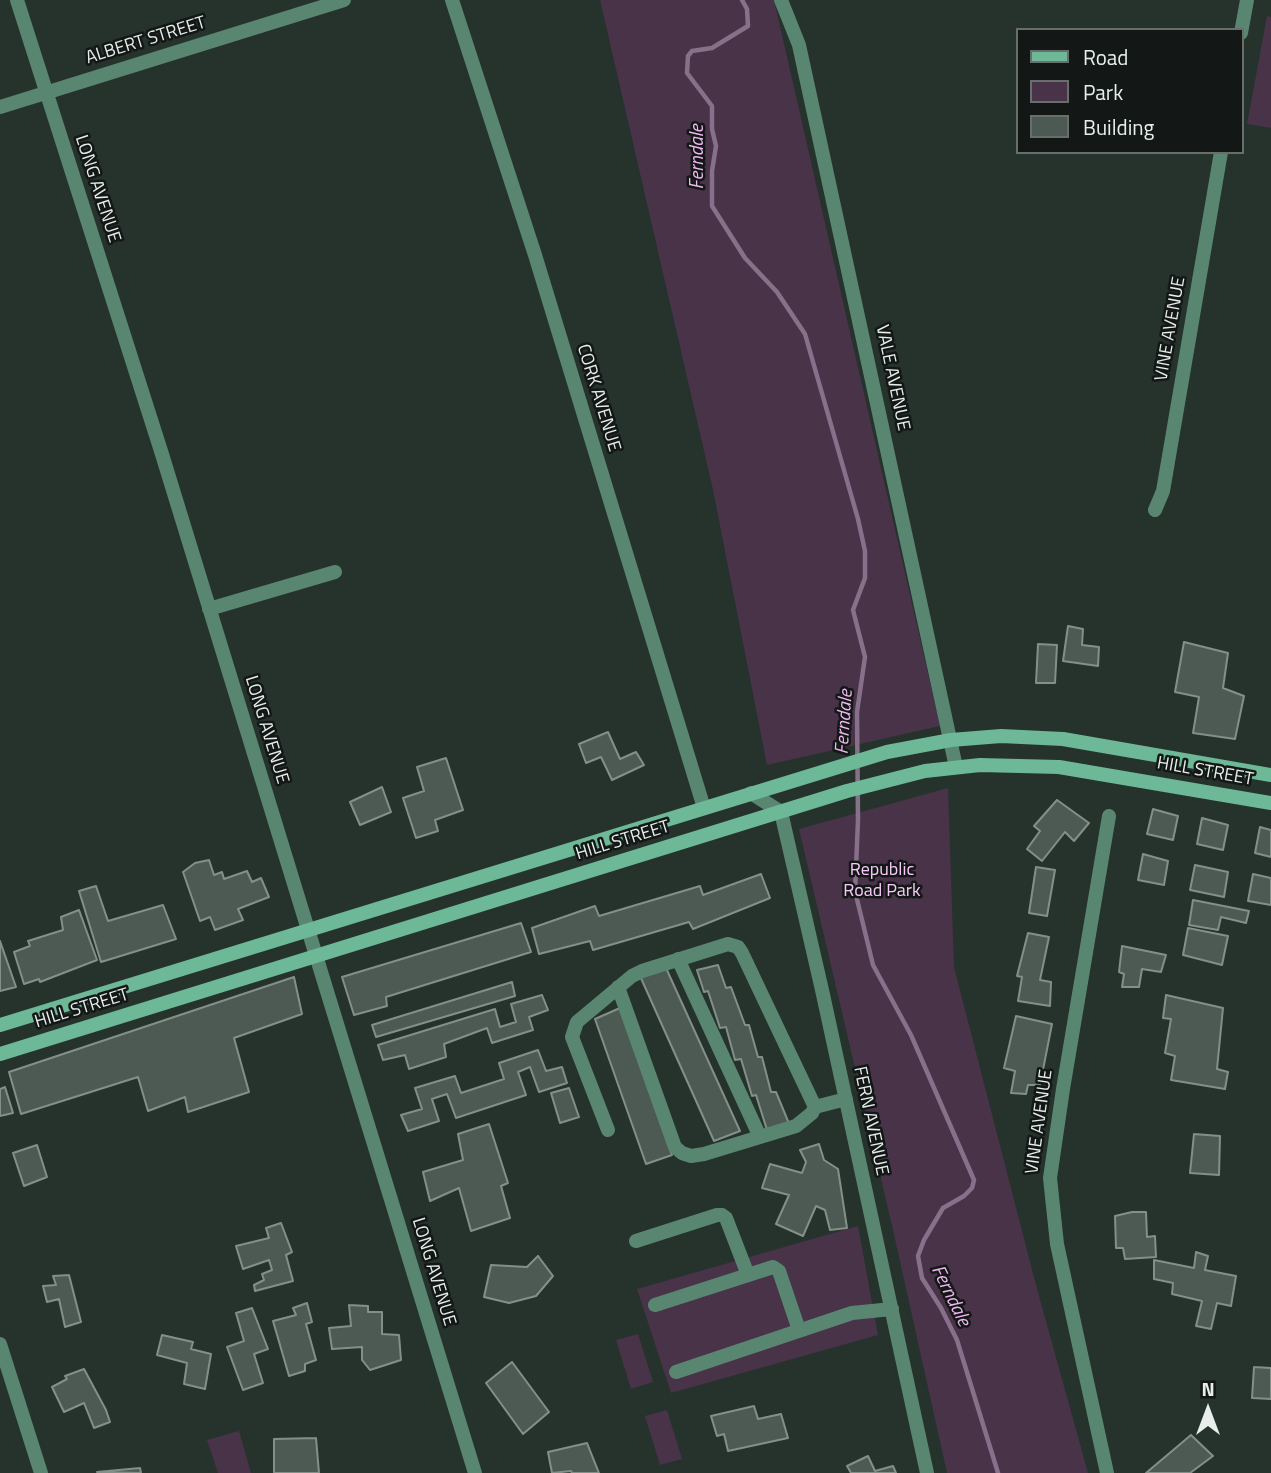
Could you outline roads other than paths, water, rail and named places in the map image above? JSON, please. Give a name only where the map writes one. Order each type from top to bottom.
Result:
[{"type":"main road","name":"HILL STREET","points":[[0,1025],[887,752],[951,740],[1001,736],[1063,739],[1271,775]]},
{"type":"main road","name":"HILL STREET","points":[[0,1054],[894,778],[956,767],[1059,767],[1271,803]]},
{"type":"street","name":"LONG AVENUE","points":[[17,0],[209,609],[475,1473]]},
{"type":"street","name":"ALBERT STREET","points":[[0,107],[344,0]]},
{"type":"street","name":"CORK AVENUE","points":[[452,0],[552,294],[704,808]]},
{"type":"street","name":"VALE AVENUE","points":[[781,0],[799,45],[956,767]]},
{"type":"street","points":[[1242,28],[1247,0]]},
{"type":"street","name":"VINE AVENUE","points":[[1155,510],[1163,491],[1220,154]]},
{"type":"street","points":[[209,609],[335,572]]},
{"type":"street","points":[[751,793],[781,812]]},
{"type":"street","name":"FERN AVENUE","points":[[781,812],[927,1473]]},
{"type":"street","name":"VINE AVENUE","points":[[1107,1473],[1057,1244],[1050,1178],[1109,816]]},
{"type":"street","points":[[608,1130],[572,1037],[577,1022],[618,987],[642,971],[728,944],[738,947],[815,1107],[812,1114],[796,1126],[704,1154],[691,1156],[681,1153],[676,1147],[618,987]]},
{"type":"street","points":[[678,959],[760,1137]]},
{"type":"street","points":[[815,1107],[846,1099]]},
{"type":"street","points":[[636,1241],[717,1214],[722,1215],[726,1218],[748,1275]]},
{"type":"street","points":[[655,1305],[774,1267],[777,1268],[799,1330]]},
{"type":"street","points":[[676,1372],[852,1313],[892,1309]]},
{"type":"street","points":[[0,1344],[41,1473]]},
{"type":"waterway","name":"Ferndale","points":[[742,0],[747,9],[748,26],[712,48],[692,51],[688,56],[687,73],[712,106],[712,129],[716,146],[712,171],[712,206],[745,258],[777,292],[805,334],[858,519],[865,551],[865,578],[853,610],[865,657],[857,712],[858,820],[855,891],[873,965],[911,1035],[974,1180],[972,1188],[964,1196],[943,1208],[918,1256],[922,1278],[957,1340],[998,1473]]},
{"type":"park label","name":"Republic Road Park","points":[[882,882]]}]
